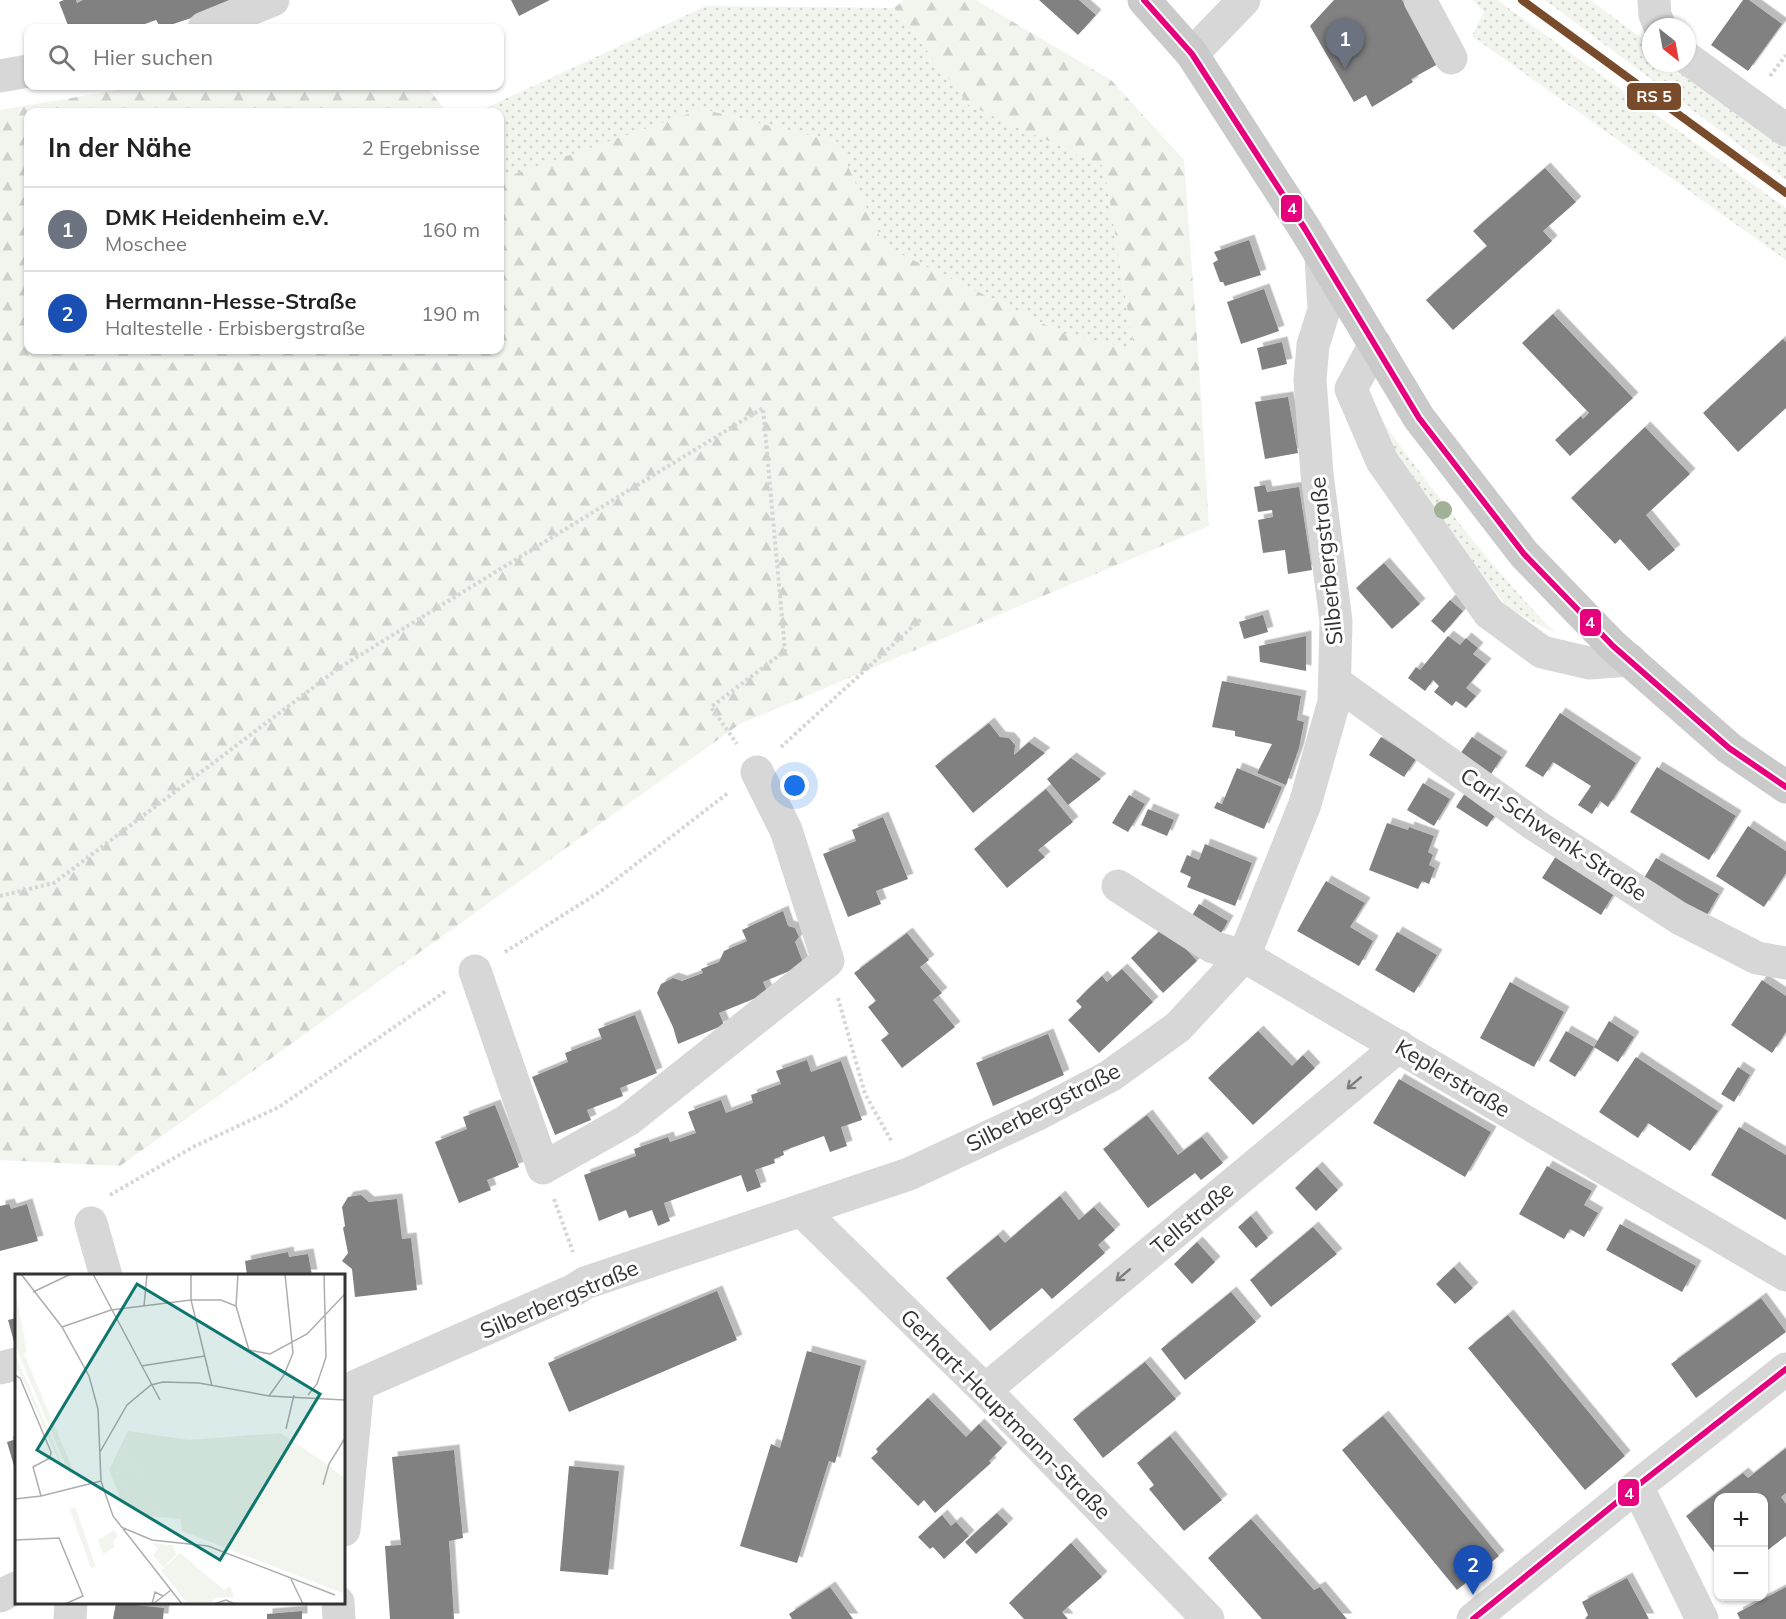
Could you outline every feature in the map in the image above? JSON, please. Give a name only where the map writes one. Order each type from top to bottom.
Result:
[{"type":"main road","points":[[1144,0],[1192,54],[1321,256],[1419,418],[1524,554],[1613,646],[1730,748],[1786,788]]},
{"type":"street","points":[[214,24],[273,0]]},
{"type":"street","points":[[1192,54],[1244,0]]},
{"type":"street","points":[[1420,0],[1451,58]]},
{"type":"street","points":[[1654,0],[1656,18]]},
{"type":"street","points":[[1696,65],[1786,130]]},
{"type":"street","points":[[0,76],[24,72]]},
{"type":"street","name":"Silberbergstraße","points":[[351,1390],[585,1283],[909,1174],[1038,1114],[1110,1076],[1178,1027],[1244,956],[1305,804],[1334,702],[1336,621],[1317,474],[1310,380],[1313,345],[1324,310],[1321,256]]},
{"type":"street","points":[[1375,344],[1351,389],[1382,461],[1489,613],[1542,652],[1589,663],[1630,660]]},
{"type":"street","name":"Carl-Schwenk-Straße","points":[[1335,682],[1536,825],[1679,918],[1757,958],[1786,963]]},
{"type":"street","points":[[475,971],[543,1168],[628,1120],[828,961],[786,830],[756,772]]},
{"type":"street","name":"Keplerstraße","points":[[1118,886],[1213,947],[1244,956],[1786,1275]]},
{"type":"street","name":"Tellstraße","points":[[985,1390],[1399,1046]]},
{"type":"street","name":"Gerhart-Hauptmann-Straße","points":[[802,1211],[985,1390],[1208,1619]]},
{"type":"street","points":[[91,1223],[106,1274]]},
{"type":"street","points":[[0,1368],[15,1364]]},
{"type":"street","points":[[1473,1619],[1786,1369]]},
{"type":"street","points":[[345,1510],[351,1390]]},
{"type":"street","points":[[1637,1486],[1702,1619]]},
{"type":"street","points":[[0,1596],[15,1588]]},
{"type":"street","points":[[70,1619],[71,1604]]},
{"type":"street","points":[[338,1604],[339,1619]]},
{"type":"path","points":[[0,896],[54,883],[339,668],[763,408],[785,651],[711,707],[756,772]]},
{"type":"path","points":[[91,1223],[107,1197],[195,1146],[279,1107],[475,971],[601,891],[756,772],[921,619]]},
{"type":"path","points":[[828,961],[865,1094],[909,1174]]},
{"type":"path","points":[[543,1168],[585,1283]]},
{"type":"green space","points":[[904,0],[976,0],[1111,80],[1184,160],[1209,526],[740,724],[120,1166],[0,1160],[0,110],[118,90],[429,90],[444,108],[24,108],[24,354],[504,354],[504,178],[702,109],[837,142],[884,246],[1067,335],[1134,349],[1104,166],[969,105],[894,8]]},
{"type":"green space","points":[[1472,0],[1497,0],[1786,208],[1786,260],[1472,36],[1484,12]]},
{"type":"green space","points":[[1545,0],[1590,0],[1642,38],[1642,72],[1688,72],[1786,144],[1786,180]]},
{"type":"green space","points":[[706,6],[894,8],[969,105],[1104,166],[1134,349],[1067,335],[883,246],[837,142],[702,109],[504,179],[504,108],[486,108]]},
{"type":"green space","points":[[1372,407],[1459,523],[1555,633],[1509,609],[1389,452]]},
{"type":"building","points":[[64,0],[76,0],[77,3],[83,0],[246,0],[173,24],[158,24],[156,20],[145,24],[67,24],[59,2]]},
{"type":"building","points":[[511,0],[550,0],[519,16]]},
{"type":"building","points":[[1039,0],[1079,0],[1096,15],[1078,35]]},
{"type":"building","points":[[1334,0],[1402,0],[1438,64],[1411,79],[1413,82],[1372,107],[1366,95],[1354,102],[1310,26]]},
{"type":"building","points":[[1743,0],[1749,0],[1782,24],[1748,71],[1711,45]]},
{"type":"building","points":[[1545,168],[1576,202],[1543,231],[1552,241],[1453,330],[1426,300],[1487,246],[1473,231]]},
{"type":"building","points":[[1249,240],[1261,275],[1225,286],[1223,282],[1220,282],[1213,263],[1218,260],[1214,252]]},
{"type":"building","points":[[1264,289],[1279,331],[1241,344],[1227,302]]},
{"type":"building","points":[[1553,314],[1633,398],[1570,456],[1555,440],[1581,416],[1583,419],[1589,413],[1522,343]]},
{"type":"building","points":[[1783,339],[1786,342],[1786,408],[1738,452],[1703,413]]},
{"type":"building","points":[[1282,342],[1287,364],[1262,370],[1257,348]]},
{"type":"building","points":[[1288,397],[1298,453],[1265,459],[1255,402]]},
{"type":"building","points":[[1645,427],[1690,474],[1646,515],[1675,550],[1649,571],[1620,539],[1615,544],[1571,498]]},
{"type":"building","points":[[1265,485],[1267,492],[1299,487],[1312,570],[1288,574],[1285,550],[1263,553],[1258,520],[1273,517],[1272,510],[1258,512],[1254,487]]},
{"type":"building","points":[[1384,563],[1420,604],[1392,629],[1356,588]]},
{"type":"building","points":[[1450,600],[1463,611],[1444,633],[1431,621]]},
{"type":"building","points":[[1263,615],[1268,632],[1244,639],[1239,622]]},
{"type":"building","points":[[1306,636],[1306,671],[1260,662],[1259,646]]},
{"type":"building","points":[[1448,636],[1460,645],[1466,638],[1478,648],[1473,654],[1486,664],[1466,688],[1476,696],[1466,708],[1456,701],[1452,706],[1434,692],[1439,686],[1433,680],[1425,691],[1408,678],[1416,667],[1420,670]]},
{"type":"building","points":[[1222,681],[1301,696],[1297,720],[1304,722],[1299,748],[1286,785],[1257,773],[1272,744],[1235,736],[1235,731],[1212,727]]},
{"type":"building","points":[[1560,713],[1636,763],[1608,807],[1600,801],[1592,814],[1578,805],[1591,786],[1553,762],[1543,777],[1525,766]]},
{"type":"building","points":[[989,723],[1000,737],[1009,738],[1015,745],[1014,755],[1029,742],[1045,753],[973,813],[935,766]]},
{"type":"building","points":[[1381,737],[1416,759],[1404,777],[1369,755]]},
{"type":"building","points":[[1472,737],[1502,757],[1491,774],[1460,754]]},
{"type":"building","points":[[1071,758],[1101,779],[1068,805],[1047,779]]},
{"type":"building","points":[[1657,767],[1736,816],[1709,860],[1630,812]]},
{"type":"building","points":[[1237,768],[1282,787],[1264,829],[1214,808],[1217,802],[1222,804]]},
{"type":"building","points":[[1423,783],[1450,799],[1434,826],[1407,810]]},
{"type":"building","points":[[1046,789],[1073,822],[1038,850],[1045,857],[1007,888],[974,849]]},
{"type":"building","points":[[1467,790],[1498,811],[1487,827],[1456,807]]},
{"type":"building","points":[[1129,795],[1145,804],[1128,832],[1112,823]]},
{"type":"building","points":[[1148,809],[1174,820],[1167,836],[1141,825]]},
{"type":"building","points":[[883,817],[908,879],[876,891],[881,904],[848,917],[823,854],[856,841],[852,830]]},
{"type":"building","points":[[1387,823],[1408,830],[1409,827],[1434,836],[1428,852],[1433,855],[1429,865],[1435,868],[1429,884],[1422,881],[1418,889],[1369,870]]},
{"type":"building","points":[[1748,826],[1786,851],[1786,873],[1764,907],[1716,876]]},
{"type":"building","points":[[1205,844],[1252,863],[1235,906],[1187,887],[1191,877],[1180,872],[1187,855],[1199,860]]},
{"type":"building","points":[[1558,853],[1616,890],[1601,915],[1542,878]]},
{"type":"building","points":[[1656,858],[1719,894],[1704,920],[1641,883]]},
{"type":"building","points":[[1326,881],[1365,903],[1350,927],[1373,941],[1359,966],[1297,931]]},
{"type":"building","points":[[1199,904],[1228,921],[1219,937],[1190,919]]},
{"type":"building","points":[[783,911],[788,926],[795,928],[799,937],[795,942],[804,965],[763,982],[768,993],[719,1013],[724,1025],[678,1044],[673,1027],[657,993],[661,984],[673,978],[682,981],[703,973],[701,969],[719,962],[724,951],[747,941],[742,930]]},
{"type":"building","points":[[1165,926],[1197,961],[1163,993],[1131,958]]},
{"type":"building","points":[[1397,932],[1437,955],[1414,993],[1375,970]]},
{"type":"building","points":[[907,933],[929,960],[920,967],[942,993],[933,1000],[955,1027],[902,1068],[881,1040],[889,1034],[868,1007],[876,1001],[854,973]]},
{"type":"building","points":[[1122,969],[1153,1002],[1099,1053],[1068,1020],[1082,1007],[1076,1001],[1089,988],[1102,976],[1107,982]]},
{"type":"building","points":[[1762,980],[1786,996],[1786,1032],[1772,1053],[1731,1025]]},
{"type":"building","points":[[1510,982],[1564,1012],[1534,1067],[1480,1038]]},
{"type":"building","points":[[635,1015],[657,1073],[620,1088],[623,1096],[587,1110],[591,1120],[555,1135],[532,1077],[568,1062],[565,1053],[602,1039],[598,1029]]},
{"type":"building","points":[[1609,1021],[1634,1037],[1618,1062],[1594,1047]]},
{"type":"building","points":[[1258,1031],[1292,1066],[1303,1055],[1315,1068],[1253,1125],[1208,1078]]},
{"type":"building","points":[[1566,1031],[1594,1047],[1575,1077],[1549,1061]]},
{"type":"building","points":[[1048,1034],[1064,1075],[993,1106],[976,1063]]},
{"type":"building","points":[[1636,1057],[1718,1111],[1690,1151],[1648,1123],[1638,1138],[1599,1112]]},
{"type":"building","points":[[807,1060],[811,1072],[841,1061],[862,1120],[841,1127],[847,1146],[830,1152],[824,1136],[783,1151],[784,1155],[774,1159],[775,1163],[755,1170],[761,1187],[747,1192],[741,1175],[664,1203],[670,1221],[658,1226],[652,1210],[629,1218],[626,1210],[599,1221],[584,1175],[636,1156],[634,1149],[668,1137],[670,1142],[696,1133],[688,1112],[721,1100],[726,1113],[753,1103],[751,1095],[781,1084],[776,1071]]},
{"type":"building","points":[[1738,1067],[1750,1075],[1734,1102],[1721,1094]]},
{"type":"building","points":[[1399,1079],[1491,1132],[1465,1177],[1373,1123]]},
{"type":"building","points":[[495,1105],[519,1167],[487,1180],[491,1190],[459,1203],[435,1142],[467,1129],[463,1117]]},
{"type":"building","points":[[1147,1115],[1178,1155],[1202,1137],[1223,1163],[1201,1180],[1195,1173],[1148,1208],[1103,1149]]},
{"type":"building","points":[[1739,1127],[1786,1155],[1786,1220],[1711,1175]]},
{"type":"building","points":[[1547,1166],[1592,1191],[1584,1205],[1598,1213],[1584,1237],[1570,1229],[1564,1239],[1519,1214]]},
{"type":"building","points":[[1317,1167],[1338,1190],[1316,1211],[1295,1188]]},
{"type":"building","points":[[361,1195],[369,1202],[397,1199],[402,1239],[411,1238],[417,1290],[355,1297],[352,1269],[342,1261],[348,1253],[342,1207],[348,1197]]},
{"type":"building","points":[[1060,1196],[1079,1220],[1094,1207],[1115,1230],[1098,1245],[1105,1253],[1052,1299],[1042,1288],[990,1331],[946,1278],[998,1235],[1005,1243]]},
{"type":"building","points":[[9,1204],[11,1209],[27,1204],[38,1241],[0,1251],[0,1206]]},
{"type":"building","points":[[1251,1216],[1268,1238],[1256,1248],[1238,1227]]},
{"type":"building","points":[[1620,1224],[1696,1266],[1682,1292],[1606,1250]]},
{"type":"building","points":[[1313,1227],[1337,1254],[1271,1307],[1250,1280]]},
{"type":"building","points":[[1197,1242],[1215,1262],[1192,1284],[1174,1264]]},
{"type":"building","points":[[288,1252],[289,1257],[308,1254],[312,1274],[247,1274],[245,1261]]},
{"type":"building","points":[[1454,1267],[1473,1288],[1455,1304],[1436,1284]]},
{"type":"building","points":[[717,1291],[737,1340],[569,1412],[548,1363]]},
{"type":"building","points":[[1231,1292],[1256,1322],[1185,1380],[1161,1349]]},
{"type":"building","points":[[1761,1298],[1786,1332],[1696,1398],[1671,1364]]},
{"type":"building","points":[[1508,1315],[1625,1456],[1585,1490],[1468,1348]]},
{"type":"building","points":[[15,1318],[15,1345],[8,1320]]},
{"type":"building","points":[[807,1351],[861,1366],[835,1463],[829,1461],[797,1563],[740,1546],[771,1444],[780,1448]]},
{"type":"building","points":[[1145,1362],[1176,1399],[1103,1458],[1073,1419]]},
{"type":"building","points":[[928,1398],[966,1437],[979,1424],[1002,1448],[989,1461],[991,1463],[935,1513],[924,1500],[918,1506],[871,1458],[878,1452],[876,1449]]},
{"type":"building","points":[[1383,1416],[1499,1556],[1457,1590],[1342,1450]]},
{"type":"building","points":[[1170,1436],[1222,1500],[1184,1531],[1149,1489],[1154,1485],[1137,1463]]},
{"type":"building","points":[[15,1439],[15,1470],[7,1442]]},
{"type":"building","points":[[1786,1448],[1786,1493],[1781,1497],[1786,1504],[1786,1536],[1768,1550],[1768,1493],[1716,1493],[1743,1473],[1748,1478]]},
{"type":"building","points":[[454,1450],[463,1538],[449,1541],[454,1619],[390,1619],[385,1546],[401,1545],[392,1457]]},
{"type":"building","points":[[569,1466],[619,1471],[608,1575],[560,1571]]},
{"type":"building","points":[[1714,1495],[1714,1552],[1686,1516]]},
{"type":"building","points":[[997,1513],[1008,1524],[976,1554],[965,1542]]},
{"type":"building","points":[[942,1515],[951,1526],[956,1522],[969,1536],[944,1559],[933,1547],[930,1549],[918,1537]]},
{"type":"building","points":[[1251,1519],[1314,1590],[1320,1587],[1347,1619],[1262,1619],[1208,1558]]},
{"type":"building","points":[[1071,1543],[1102,1577],[1062,1612],[1068,1619],[1024,1619],[1009,1603]]},
{"type":"building","points":[[1627,1578],[1649,1619],[1585,1619],[1588,1615],[1582,1602]]},
{"type":"building","points":[[830,1587],[853,1619],[792,1619],[789,1614]]},
{"type":"building","points":[[1786,1587],[1786,1619],[1740,1619],[1737,1613],[1760,1601],[1768,1601],[1768,1597]]},
{"type":"building","points":[[116,1604],[164,1608],[163,1619],[113,1619]]},
{"type":"building","points":[[302,1611],[302,1619],[267,1619],[267,1614]]},
{"type":"transit line","name":"4","points":[[1144,0],[1192,54],[1305,229],[1419,418],[1524,554],[1613,646],[1729,748],[1786,787]]},
{"type":"transit line","points":[[1522,0],[1786,193]]},
{"type":"transit line","name":"4","points":[[1473,1619],[1786,1369]]},
{"type":"place","name":"DMK Heidenheim e.V.","points":[[1345,69]]},
{"type":"place","name":"Hermann-Hesse-Straße","points":[[1473,1595]]}]
